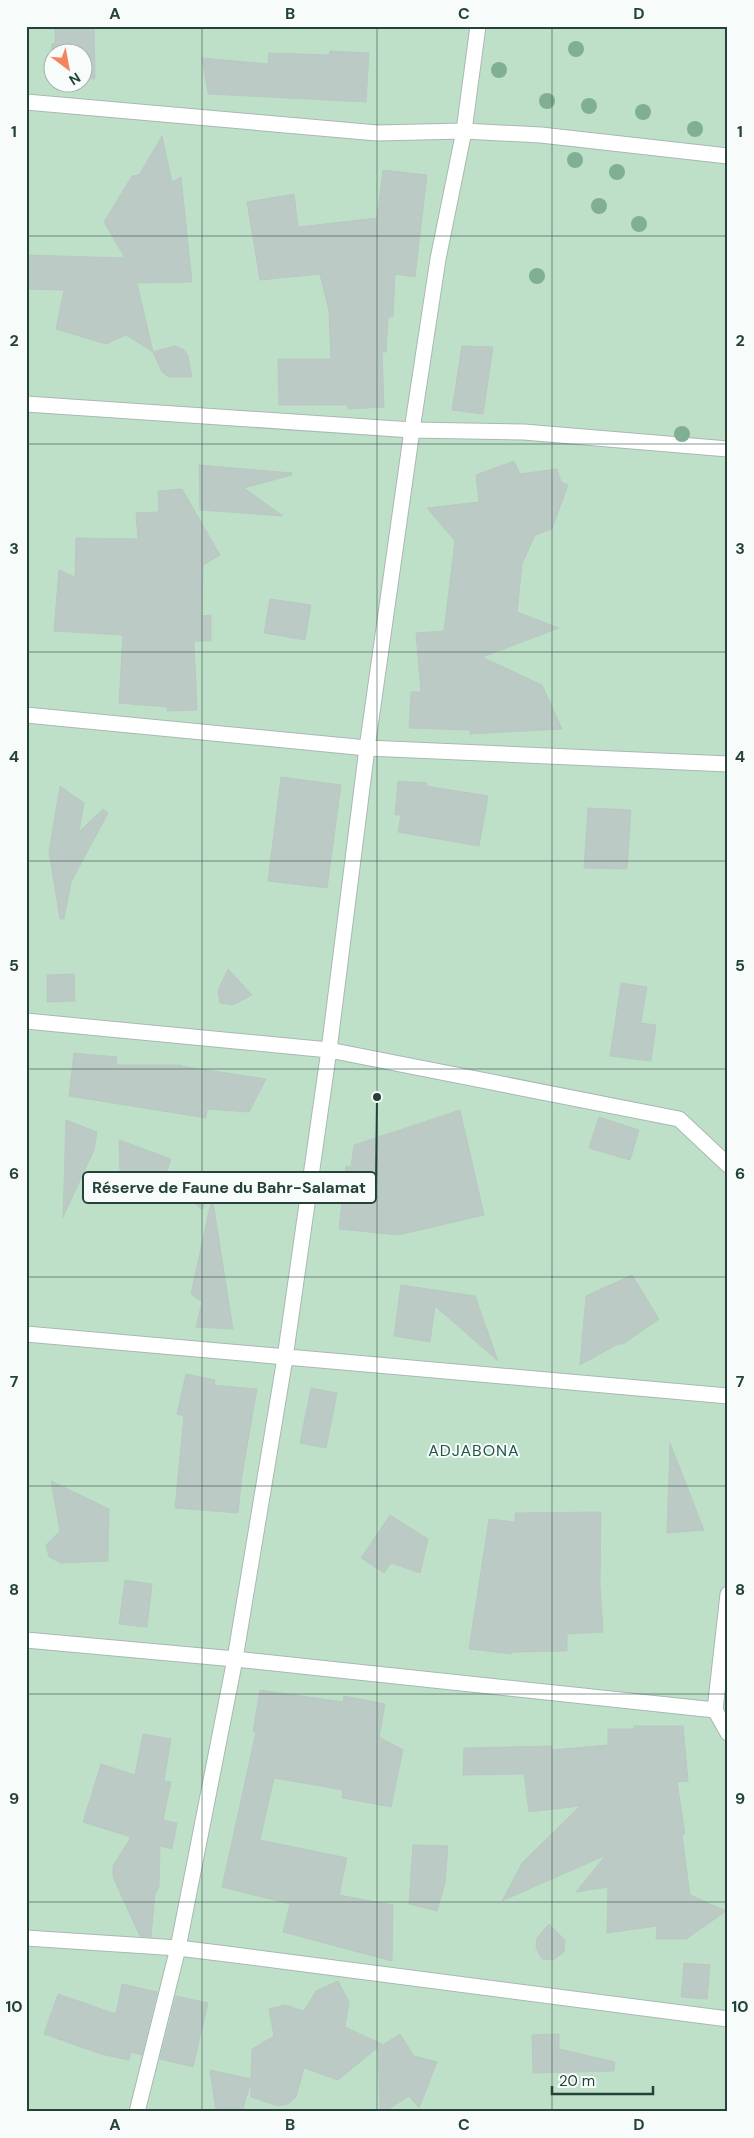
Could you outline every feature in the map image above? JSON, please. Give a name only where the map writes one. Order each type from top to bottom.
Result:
[{"type":"street","points":[[137,2112],[178,1948],[235,1659],[285,1358],[329,1050],[367,748],[412,430],[438,259],[464,131],[478,26]]},
{"type":"street","points":[[26,102],[377,133],[464,131],[541,135],[728,156]]},
{"type":"street","points":[[26,404],[412,430],[524,432],[728,449]]},
{"type":"street","points":[[26,715],[367,748],[728,764]]},
{"type":"street","points":[[26,1021],[329,1050],[679,1119],[728,1165]]},
{"type":"street","points":[[26,1334],[728,1396]]},
{"type":"street","points":[[728,1594],[714,1710],[728,1733]]},
{"type":"street","points":[[26,1640],[235,1659],[714,1710]]},
{"type":"street","points":[[26,1938],[178,1948],[728,2019]]},
{"type":"green space","points":[[26,26],[728,26],[728,2112],[26,2112]]},
{"type":"building","points":[[55,26],[94,26],[95,79],[92,79],[92,42],[55,42]]},
{"type":"building","points":[[330,51],[369,53],[366,102],[208,94],[202,58],[268,64],[269,53],[329,55]]},
{"type":"building","points":[[162,136],[172,182],[181,177],[192,282],[137,283],[153,352],[126,335],[106,344],[56,329],[64,290],[26,289],[26,255],[125,258],[104,222],[132,176],[139,175]]},
{"type":"building","points":[[383,170],[427,175],[415,277],[395,274],[393,317],[388,317],[386,352],[382,352],[384,407],[348,409],[348,405],[279,405],[278,359],[331,359],[329,311],[320,274],[260,280],[247,202],[294,194],[298,227],[377,218]]},
{"type":"building","points":[[175,346],[183,349],[188,356],[192,377],[169,377],[162,372],[153,352]]},
{"type":"building","points":[[462,346],[493,347],[483,414],[452,410]]},
{"type":"building","points":[[514,461],[520,474],[557,469],[561,482],[568,485],[552,529],[535,535],[522,564],[517,612],[559,628],[482,657],[542,685],[562,729],[470,734],[470,730],[409,728],[411,692],[421,692],[416,633],[444,631],[455,541],[427,508],[479,502],[476,475]]},
{"type":"building","points":[[199,465],[292,473],[292,475],[244,488],[283,516],[200,510]]},
{"type":"building","points":[[182,489],[220,555],[203,565],[202,616],[211,615],[211,641],[194,641],[197,710],[167,711],[167,707],[119,703],[123,635],[54,631],[59,570],[75,577],[76,538],[138,539],[136,513],[159,512],[158,491]]},
{"type":"building","points":[[270,599],[311,605],[305,640],[264,633]]},
{"type":"building","points":[[281,777],[341,785],[327,888],[268,881]]},
{"type":"building","points":[[398,781],[427,783],[426,786],[488,796],[479,846],[398,832],[401,815],[395,815]]},
{"type":"building","points":[[60,786],[84,803],[79,832],[103,809],[108,813],[71,882],[64,919],[60,919],[49,852]]},
{"type":"building","points":[[588,808],[631,810],[627,869],[584,868]]},
{"type":"building","points":[[228,969],[252,995],[233,1005],[220,1003],[218,990]]},
{"type":"building","points":[[74,974],[75,1001],[47,1002],[47,975]]},
{"type":"building","points":[[621,983],[647,987],[641,1023],[656,1025],[651,1061],[610,1056]]},
{"type":"building","points":[[74,1053],[117,1057],[116,1065],[181,1065],[266,1079],[249,1112],[207,1109],[206,1118],[69,1096]]},
{"type":"building","points":[[460,1110],[484,1215],[398,1235],[339,1229],[346,1166],[351,1167],[354,1145]]},
{"type":"building","points":[[599,1117],[639,1130],[630,1160],[589,1148]]},
{"type":"building","points":[[66,1120],[97,1132],[94,1150],[63,1217]]},
{"type":"building","points":[[119,1140],[171,1159],[167,1171],[209,1177],[211,1190],[202,1210],[165,1176],[161,1186],[120,1171]]},
{"type":"building","points":[[211,1202],[213,1202],[233,1329],[196,1327],[202,1302],[191,1294]]},
{"type":"building","points":[[632,1275],[659,1319],[623,1344],[618,1344],[580,1365],[586,1296]]},
{"type":"building","points":[[401,1285],[475,1296],[498,1361],[435,1306],[430,1342],[394,1336]]},
{"type":"building","points":[[186,1374],[215,1380],[214,1385],[257,1389],[242,1475],[238,1513],[175,1508],[184,1416],[177,1414]]},
{"type":"building","points":[[311,1388],[337,1393],[326,1448],[300,1443]]},
{"type":"building","points":[[670,1443],[704,1530],[667,1533]]},
{"type":"building","points":[[51,1481],[109,1509],[108,1561],[61,1563],[49,1557],[46,1545],[60,1531]]},
{"type":"building","points":[[601,1512],[600,1585],[603,1632],[567,1634],[567,1651],[512,1652],[512,1654],[469,1649],[489,1519],[515,1522],[515,1513]]},
{"type":"building","points":[[390,1515],[428,1539],[420,1573],[391,1563],[384,1573],[361,1558]]},
{"type":"building","points":[[125,1580],[152,1584],[147,1627],[119,1624]]},
{"type":"building","points":[[260,1690],[343,1702],[344,1696],[385,1704],[379,1737],[403,1750],[391,1807],[342,1798],[343,1790],[274,1778],[260,1840],[347,1858],[339,1895],[393,1905],[392,1961],[283,1932],[290,1904],[222,1887],[256,1732],[253,1732]]},
{"type":"building","points":[[634,1726],[683,1726],[688,1781],[677,1782],[685,1834],[682,1835],[690,1895],[726,1911],[686,1939],[656,1939],[657,1926],[607,1933],[608,1887],[576,1892],[606,1855],[502,1901],[522,1863],[580,1806],[529,1812],[524,1774],[463,1775],[464,1748],[552,1746],[552,1750],[608,1745],[608,1729],[634,1729]]},
{"type":"building","points":[[143,1734],[171,1739],[164,1781],[171,1782],[163,1820],[177,1823],[172,1849],[160,1846],[159,1887],[155,1894],[151,1937],[140,1936],[113,1877],[113,1866],[131,1837],[83,1822],[101,1764],[135,1775]]},
{"type":"building","points":[[413,1845],[448,1846],[445,1883],[437,1911],[409,1904]]},
{"type":"building","points":[[549,1924],[565,1940],[564,1952],[553,1960],[542,1959],[536,1948],[537,1938]]},
{"type":"building","points":[[684,1963],[710,1965],[707,1999],[681,1997]]},
{"type":"building","points":[[338,1981],[349,2002],[345,2027],[382,2044],[338,2080],[304,2068],[296,2097],[288,2104],[278,2106],[251,2097],[251,2081],[242,2112],[216,2112],[210,2070],[251,2079],[252,2049],[274,2036],[269,2009],[285,2005],[304,2011],[316,1991]]},
{"type":"building","points":[[122,1984],[157,1992],[142,2055],[131,2052],[129,2060],[101,2054],[44,2034],[58,1994],[116,2014]]},
{"type":"building","points":[[176,1996],[208,2003],[193,2067],[160,2059]]},
{"type":"building","points":[[400,2034],[414,2056],[437,2062],[419,2108],[409,2096],[384,2112],[380,2112],[378,2048]]},
{"type":"building","points":[[559,2034],[559,2049],[615,2062],[614,2071],[533,2073],[532,2035]]},
{"type":"place","name":"Réserve de Faune du Bahr-Salamat","points":[[377,1097]]},
{"type":"district","name":"ADJABONA","points":[[474,1450]]}]
